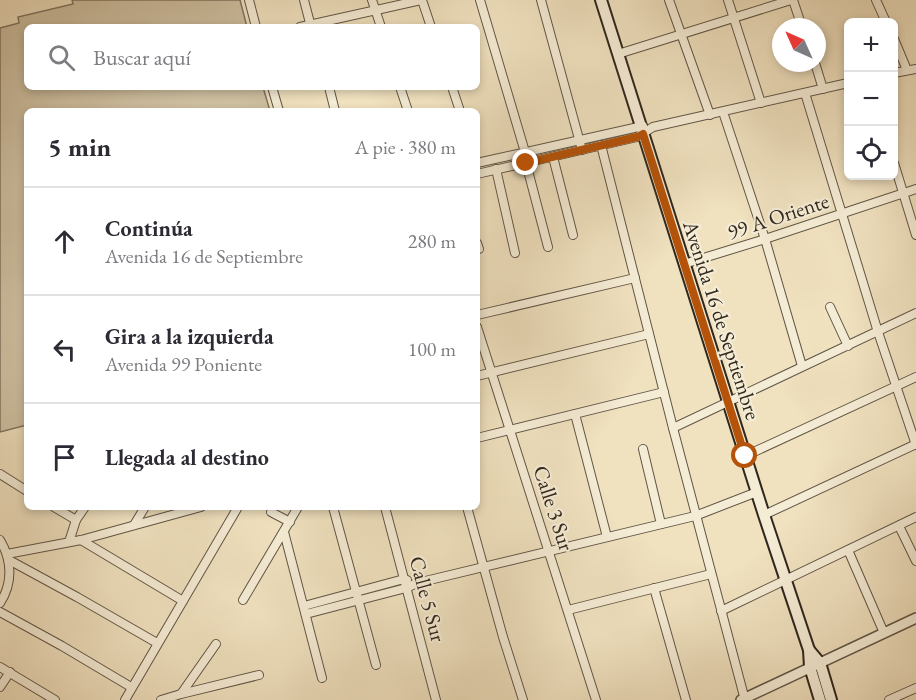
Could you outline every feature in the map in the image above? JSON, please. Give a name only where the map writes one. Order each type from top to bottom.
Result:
[{"type":"main road","name":"Avenida 16 de Septiembre","points":[[601,0],[756,492],[815,665]]},
{"type":"main road","points":[[815,665],[820,700]]},
{"type":"main road","points":[[815,665],[831,700]]},
{"type":"street","points":[[249,0],[255,24]]},
{"type":"street","points":[[304,0],[310,24]]},
{"type":"street","points":[[372,0],[380,24]]},
{"type":"street","points":[[319,24],[422,0],[430,24]]},
{"type":"street","points":[[480,0],[525,152]]},
{"type":"street","points":[[541,0],[582,150]]},
{"type":"street","points":[[669,0],[710,115]]},
{"type":"street","points":[[728,0],[761,103]]},
{"type":"street","points":[[618,54],[792,0],[799,18]]},
{"type":"street","points":[[876,0],[884,18]]},
{"type":"street","points":[[898,46],[912,70]]},
{"type":"street","points":[[818,72],[823,89]]},
{"type":"street","points":[[480,162],[579,139],[653,128],[844,84]]},
{"type":"street","points":[[273,90],[278,108]]},
{"type":"street","points":[[329,90],[334,108]]},
{"type":"street","points":[[401,90],[407,108]]},
{"type":"street","points":[[453,90],[459,108]]},
{"type":"street","points":[[764,515],[916,445],[878,332],[805,93]]},
{"type":"street","points":[[723,112],[765,239],[802,366]]},
{"type":"street","points":[[480,173],[637,137],[642,129]]},
{"type":"street","points":[[602,146],[744,700],[916,618]]},
{"type":"street","points":[[553,157],[573,235]]},
{"type":"street","points":[[526,163],[548,247]]},
{"type":"street","points":[[496,170],[515,253]]},
{"type":"street","points":[[898,177],[916,235]]},
{"type":"street","name":"99 A Oriente","points":[[684,264],[916,189]]},
{"type":"street","points":[[480,314],[635,278]]},
{"type":"street","points":[[830,307],[848,346]]},
{"type":"street","points":[[673,428],[916,314]]},
{"type":"street","points":[[480,375],[649,334]]},
{"type":"street","name":"Calle 3 Sur","points":[[480,336],[597,700]]},
{"type":"street","points":[[745,456],[916,377]]},
{"type":"street","points":[[480,437],[664,392]]},
{"type":"street","points":[[575,414],[607,537]]},
{"type":"street","points":[[643,449],[661,524]]},
{"type":"street","points":[[0,474],[24,488]]},
{"type":"street","points":[[357,596],[406,588],[417,583],[695,516],[756,492]]},
{"type":"street","points":[[59,510],[76,520]]},
{"type":"street","points":[[69,542],[76,520],[83,510]]},
{"type":"street","points":[[134,525],[143,510]]},
{"type":"street","points":[[8,557],[81,540],[190,510]]},
{"type":"street","points":[[125,700],[236,510]]},
{"type":"street","points":[[243,600],[296,510]]},
{"type":"street","points":[[334,510],[376,664]]},
{"type":"street","name":"Calle 5 Sur","points":[[386,510],[436,700]]},
{"type":"street","points":[[468,510],[523,700]]},
{"type":"street","points":[[271,512],[290,522]]},
{"type":"street","points":[[721,611],[916,518]]},
{"type":"street","points":[[899,526],[916,561]]},
{"type":"street","points":[[284,531],[322,678]]},
{"type":"street","points":[[0,540],[8,557],[9,581],[0,603]]},
{"type":"street","points":[[81,540],[183,601]]},
{"type":"street","points":[[848,550],[884,633]]},
{"type":"street","points":[[8,557],[157,643]]},
{"type":"street","points":[[568,610],[711,574]]},
{"type":"street","points":[[305,610],[357,596],[404,579],[417,583]]},
{"type":"street","points":[[654,588],[686,700]]},
{"type":"street","points":[[0,612],[131,687]]},
{"type":"street","points":[[181,694],[216,644]]},
{"type":"street","points":[[0,667],[50,699]]},
{"type":"street","points":[[0,687],[10,672]]},
{"type":"street","points":[[161,700],[259,675]]},
{"type":"street","points":[[889,700],[916,688]]},
{"type":"shaded area","points":[[72,0],[240,0],[246,24],[24,24],[24,90],[264,90],[269,108],[24,108],[24,426],[0,432],[0,28],[19,23],[18,17],[73,4]]},
{"type":"route","points":[[526,163],[643,134],[745,456]]}]
